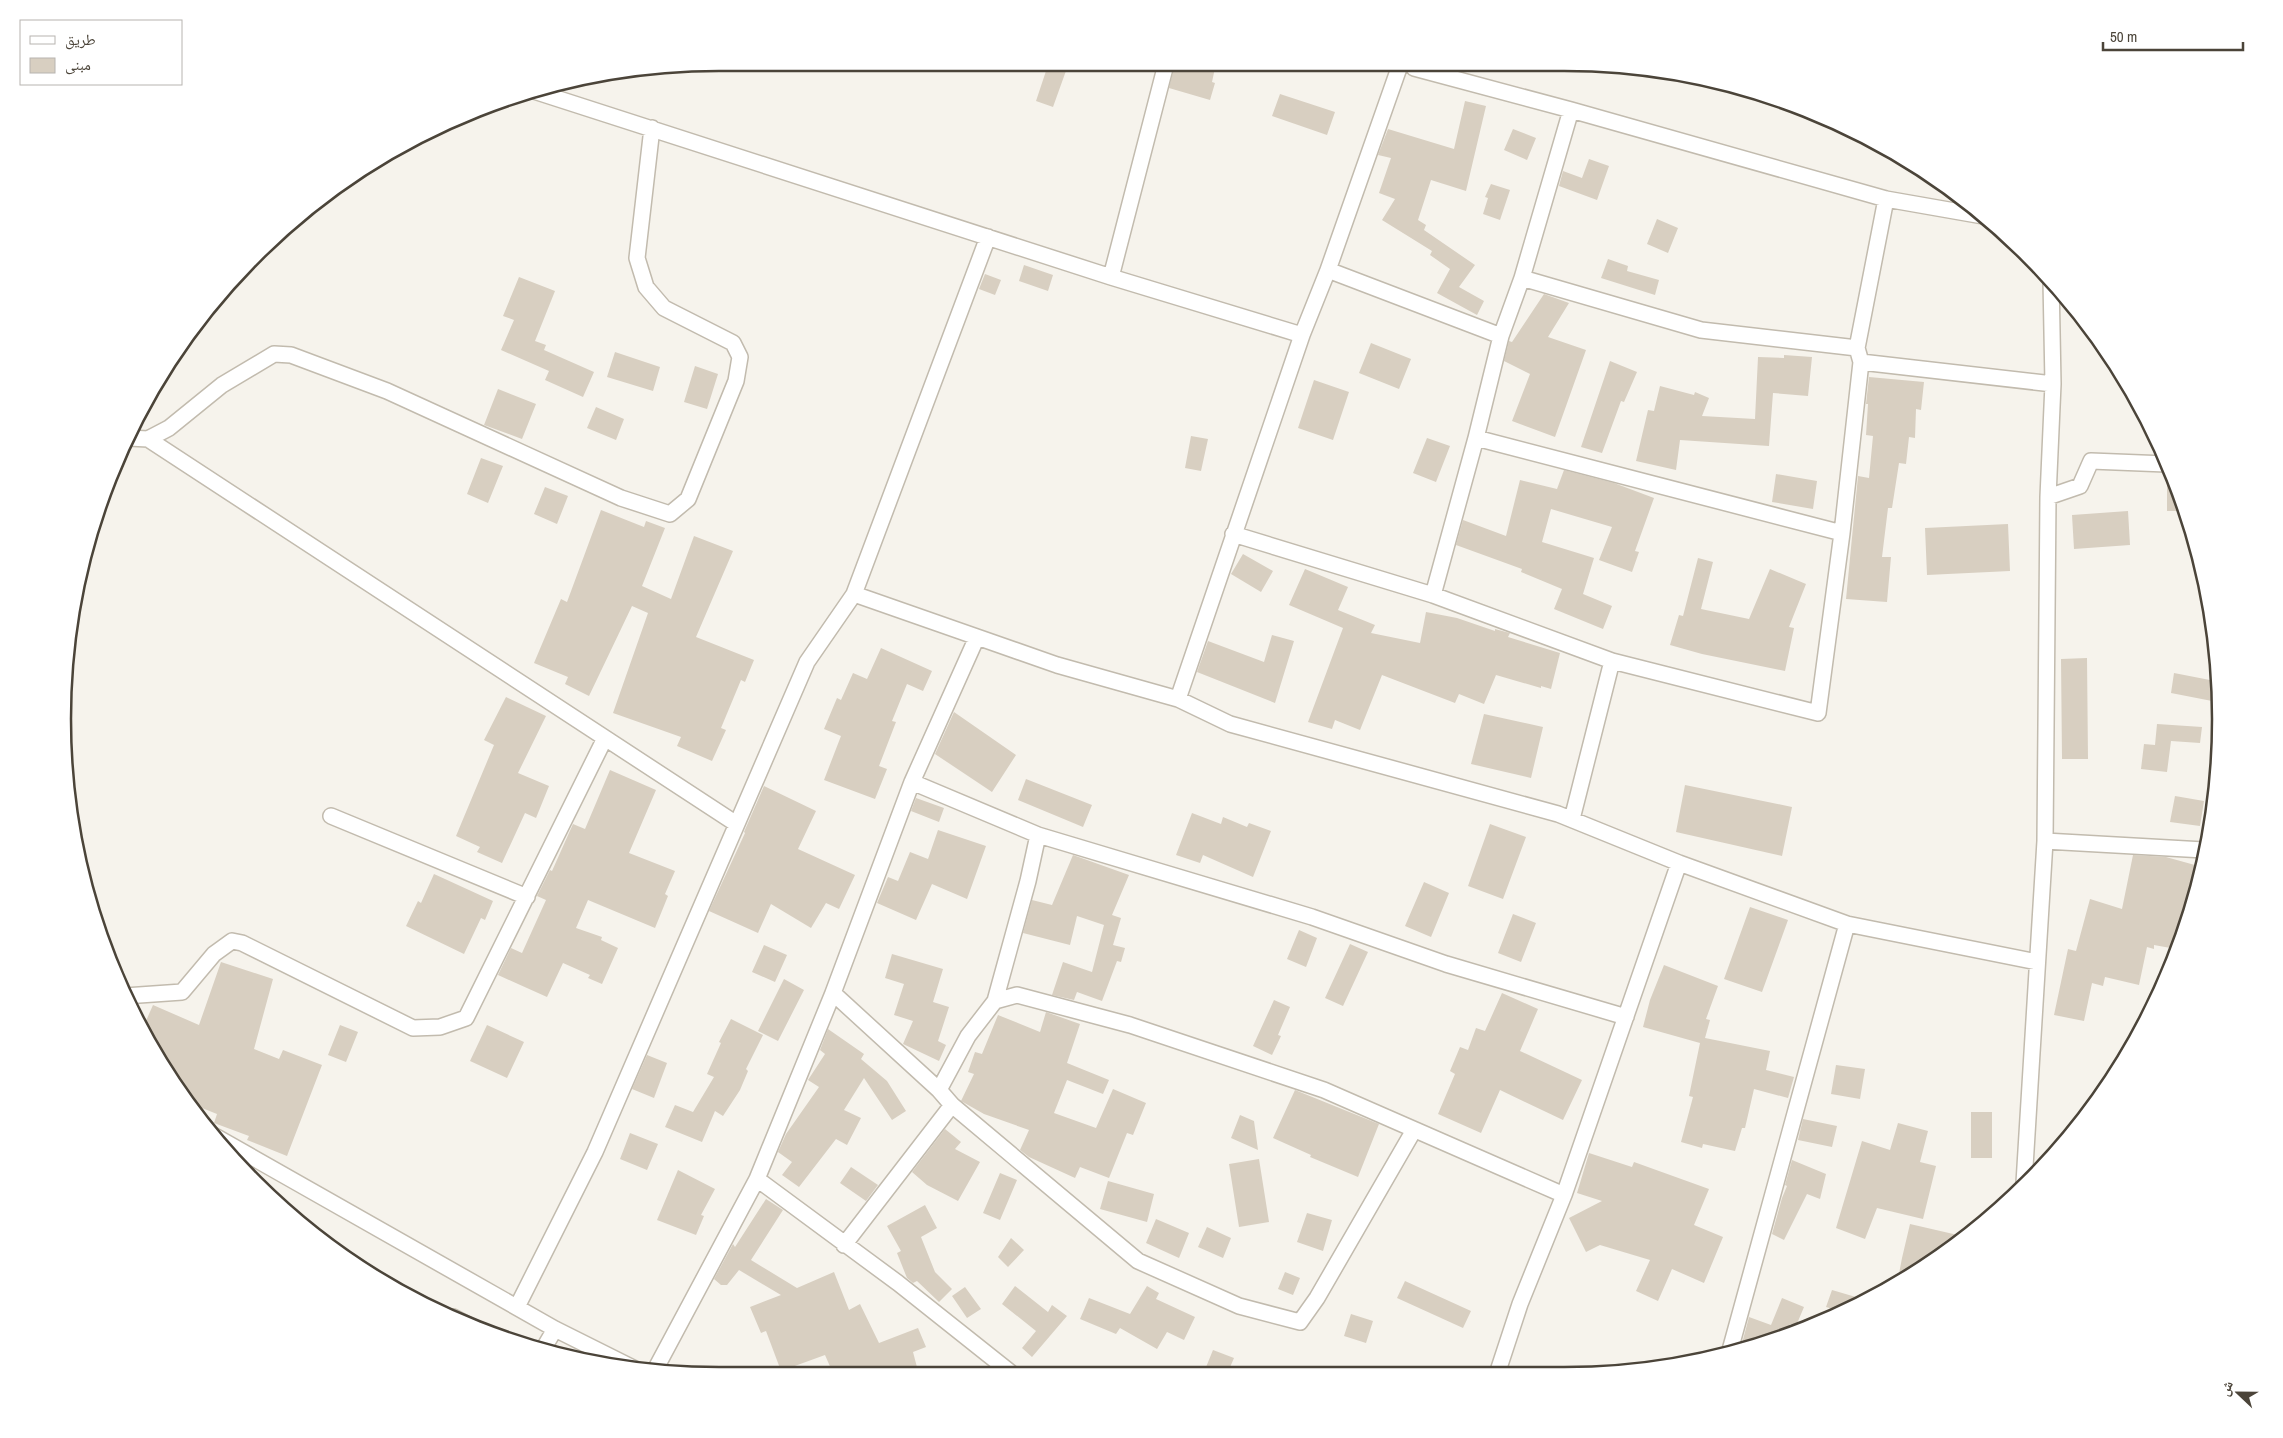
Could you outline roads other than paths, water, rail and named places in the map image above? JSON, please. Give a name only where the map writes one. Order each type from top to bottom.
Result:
[{"type":"street","points":[[1112,277],[1164,71]]},
{"type":"street","points":[[1178,699],[1302,335],[1328,270],[1398,71]]},
{"type":"street","points":[[1425,71],[1886,199],[1968,213]]},
{"type":"street","points":[[546,95],[1112,277],[1302,335]]},
{"type":"street","points":[[1433,595],[1476,438],[1501,336],[1522,278],[1570,110]]},
{"type":"street","points":[[148,439],[169,428],[222,385],[274,354],[292,355],[387,391],[622,498],[670,514],[688,499],[736,381],[740,358],[733,343],[664,308],[646,287],[637,258],[652,128]]},
{"type":"street","points":[[1233,534],[1433,595],[1612,662],[1818,712],[1842,533],[1859,355],[1886,199]]},
{"type":"street","points":[[516,1307],[595,1152],[807,662],[854,594],[988,237]]},
{"type":"street","points":[[1328,270],[1501,336]]},
{"type":"street","points":[[1522,278],[1701,330],[2053,384]]},
{"type":"street","points":[[2025,1174],[2045,841],[2048,497],[2053,384],[2051,292]]},
{"type":"street","points":[[136,438],[148,439],[736,824]]},
{"type":"street","points":[[1476,438],[1842,533]]},
{"type":"street","points":[[2048,497],[2080,486],[2091,461],[2159,464]]},
{"type":"street","points":[[854,594],[1056,665],[1178,699],[1230,724],[1383,764],[1572,819],[1679,863],[1847,924],[2037,962]]},
{"type":"street","points":[[659,1363],[757,1179],[833,993],[912,782],[977,637]]},
{"type":"street","points":[[1572,819],[1612,662]]},
{"type":"street","points":[[134,995],[182,992],[214,954],[232,941],[242,943],[413,1028],[440,1028],[466,1018],[605,738]]},
{"type":"street","points":[[912,782],[1038,836],[1312,917],[1446,964],[1626,1017]]},
{"type":"street","points":[[331,816],[527,897]]},
{"type":"street","points":[[939,1090],[968,1036],[995,1001],[1028,881],[1038,836]]},
{"type":"street","points":[[2045,841],[2198,850]]},
{"type":"street","points":[[1499,1367],[1520,1304],[1564,1195],[1679,863]]},
{"type":"street","points":[[1731,1345],[1847,924]]},
{"type":"street","points":[[833,993],[939,1090],[952,1105],[1138,1261],[1239,1306],[1300,1322],[1317,1298],[1414,1130]]},
{"type":"street","points":[[995,1001],[1017,995],[1130,1025],[1324,1090],[1564,1195]]},
{"type":"street","points":[[844,1245],[952,1105]]},
{"type":"street","points":[[232,1146],[555,1329],[611,1357]]},
{"type":"street","points":[[757,1179],[898,1283],[1004,1367]]},
{"type":"street","points":[[546,1344],[555,1329]]}]
